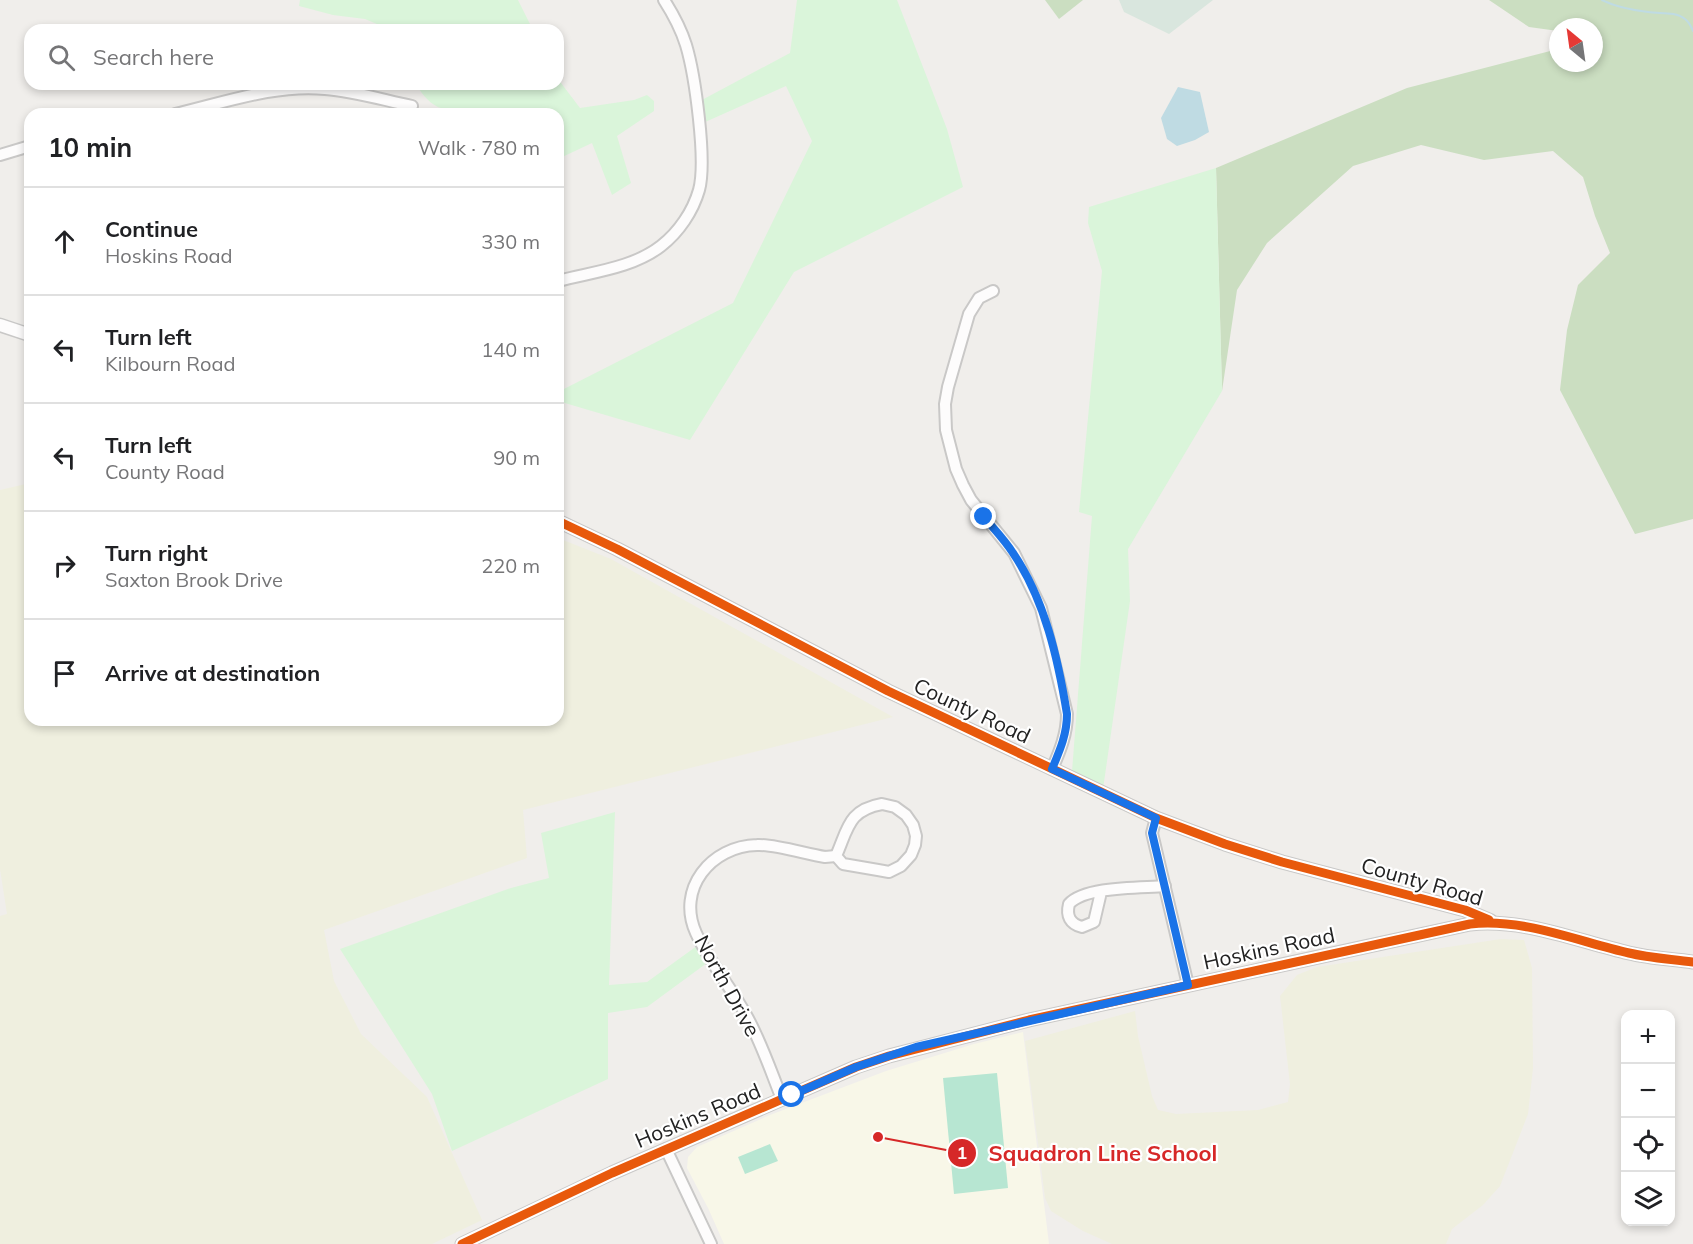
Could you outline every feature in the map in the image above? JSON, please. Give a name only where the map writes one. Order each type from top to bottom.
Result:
[{"type":"street","points":[[564,279],[647,255],[673,235],[687,218],[699,189],[702,169],[693,84],[686,46],[678,25],[664,0]]},
{"type":"street","points":[[202,108],[286,90]]},
{"type":"street","points":[[332,90],[412,106]]},
{"type":"street","points":[[0,155],[24,148]]},
{"type":"street","points":[[993,291],[980,298],[969,314],[948,387],[945,404],[946,430],[956,469],[971,500],[1014,553],[1041,608],[1067,714],[1063,743],[1052,769]]},
{"type":"street","points":[[0,325],[24,333]]},
{"type":"street","name":"County Road","points":[[564,524],[617,549],[888,692],[1156,818],[1282,862],[1465,910],[1492,921]]},
{"type":"street","name":"North Drive","points":[[882,804],[895,807],[914,825],[916,836],[911,855],[901,866],[889,872],[843,864],[836,856],[847,825],[856,814],[868,807],[882,804]]},
{"type":"street","points":[[1156,818],[1152,833],[1188,985]]},
{"type":"street","name":"North Drive","points":[[782,1099],[747,1016],[696,933],[690,914],[690,900],[702,871],[715,858],[728,850],[759,844],[825,857],[836,856]]},
{"type":"street","points":[[1101,892],[1165,886]]},
{"type":"street","name":"Hoskins Road","points":[[462,1244],[666,1149],[856,1067],[916,1047],[1188,985],[1492,921],[1632,954],[1693,962]]},
{"type":"street","points":[[666,1149],[711,1244]]},
{"type":"shaded area","points":[[1119,0],[1213,0],[1169,34],[1124,12]]},
{"type":"shaded area","points":[[1023,1032],[1049,1244],[724,1244],[687,1168],[688,1157],[697,1147],[770,1115],[886,1071],[974,1044]]},
{"type":"green space","points":[[300,0],[518,0],[530,24],[377,24],[365,19],[333,15],[299,6]]},
{"type":"green space","points":[[797,0],[897,0],[947,129],[963,187],[794,272],[690,440],[564,403],[564,389],[733,303],[812,141],[786,86],[703,123],[700,101],[790,53]]},
{"type":"green space","points":[[1045,0],[1083,0],[1059,19]]},
{"type":"green space","points":[[1489,0],[1693,0],[1693,519],[1635,534],[1560,390],[1567,330],[1578,285],[1610,253],[1583,177],[1553,151],[1484,160],[1421,145],[1353,166],[1267,243],[1237,290],[1222,391],[1216,168],[1407,88],[1549,51],[1549,72],[1603,72],[1603,18],[1549,18],[1549,30],[1529,27]]},
{"type":"green space","points":[[564,87],[580,108],[634,100],[647,95],[654,101],[654,111],[617,136],[631,183],[612,195],[592,143],[564,156],[564,108],[441,108],[427,99],[420,90],[564,90]]},
{"type":"green space","points":[[1216,168],[1222,391],[1128,549],[1130,601],[1103,789],[1072,771],[1092,516],[1079,512],[1102,271],[1088,223],[1089,207]]},
{"type":"green space","points":[[24,484],[24,726],[564,726],[564,540],[611,559],[893,717],[523,810],[527,858],[324,930],[334,981],[361,1034],[427,1097],[482,1220],[432,1244],[0,1244],[0,916],[7,914],[0,869],[0,490]]},
{"type":"green space","points":[[615,812],[609,985],[647,982],[701,943],[711,960],[647,1007],[608,1013],[608,1079],[452,1151],[432,1094],[340,949],[511,888],[549,878],[541,833]]},
{"type":"green space","points":[[1501,939],[1524,940],[1532,968],[1533,1068],[1528,1114],[1500,1186],[1483,1205],[1452,1229],[1446,1244],[1112,1244],[1083,1231],[1051,1211],[1045,1198],[1025,1041],[1135,1011],[1138,1036],[1152,1096],[1158,1110],[1176,1114],[1258,1110],[1288,1102],[1290,1084],[1280,996],[1297,975],[1317,967]]},
{"type":"green space","points":[[997,1073],[1008,1188],[954,1194],[943,1078]]},
{"type":"green space","points":[[770,1144],[778,1161],[745,1174],[738,1157]]},
{"type":"water","points":[[1178,87],[1200,92],[1209,132],[1177,146],[1167,139],[1161,118]]},
{"type":"waterway","points":[[1602,0],[1630,9],[1681,16],[1690,24],[1693,31]]},
{"type":"cycle path","points":[[564,524],[617,549],[888,691],[1156,818],[1282,862],[1465,910],[1489,920]]},
{"type":"cycle path","points":[[462,1244],[612,1173],[856,1067],[889,1056],[1029,1020],[1470,924],[1490,923],[1530,927],[1637,955],[1693,962]]},
{"type":"place","name":"Squadron Line School","points":[[878,1137]]},
{"type":"route","points":[[792,1095],[856,1067],[916,1047],[1188,985],[1152,833],[1156,818],[1052,769],[1063,743],[1067,714],[1047,626],[1032,588],[1014,553],[984,517]]}]
